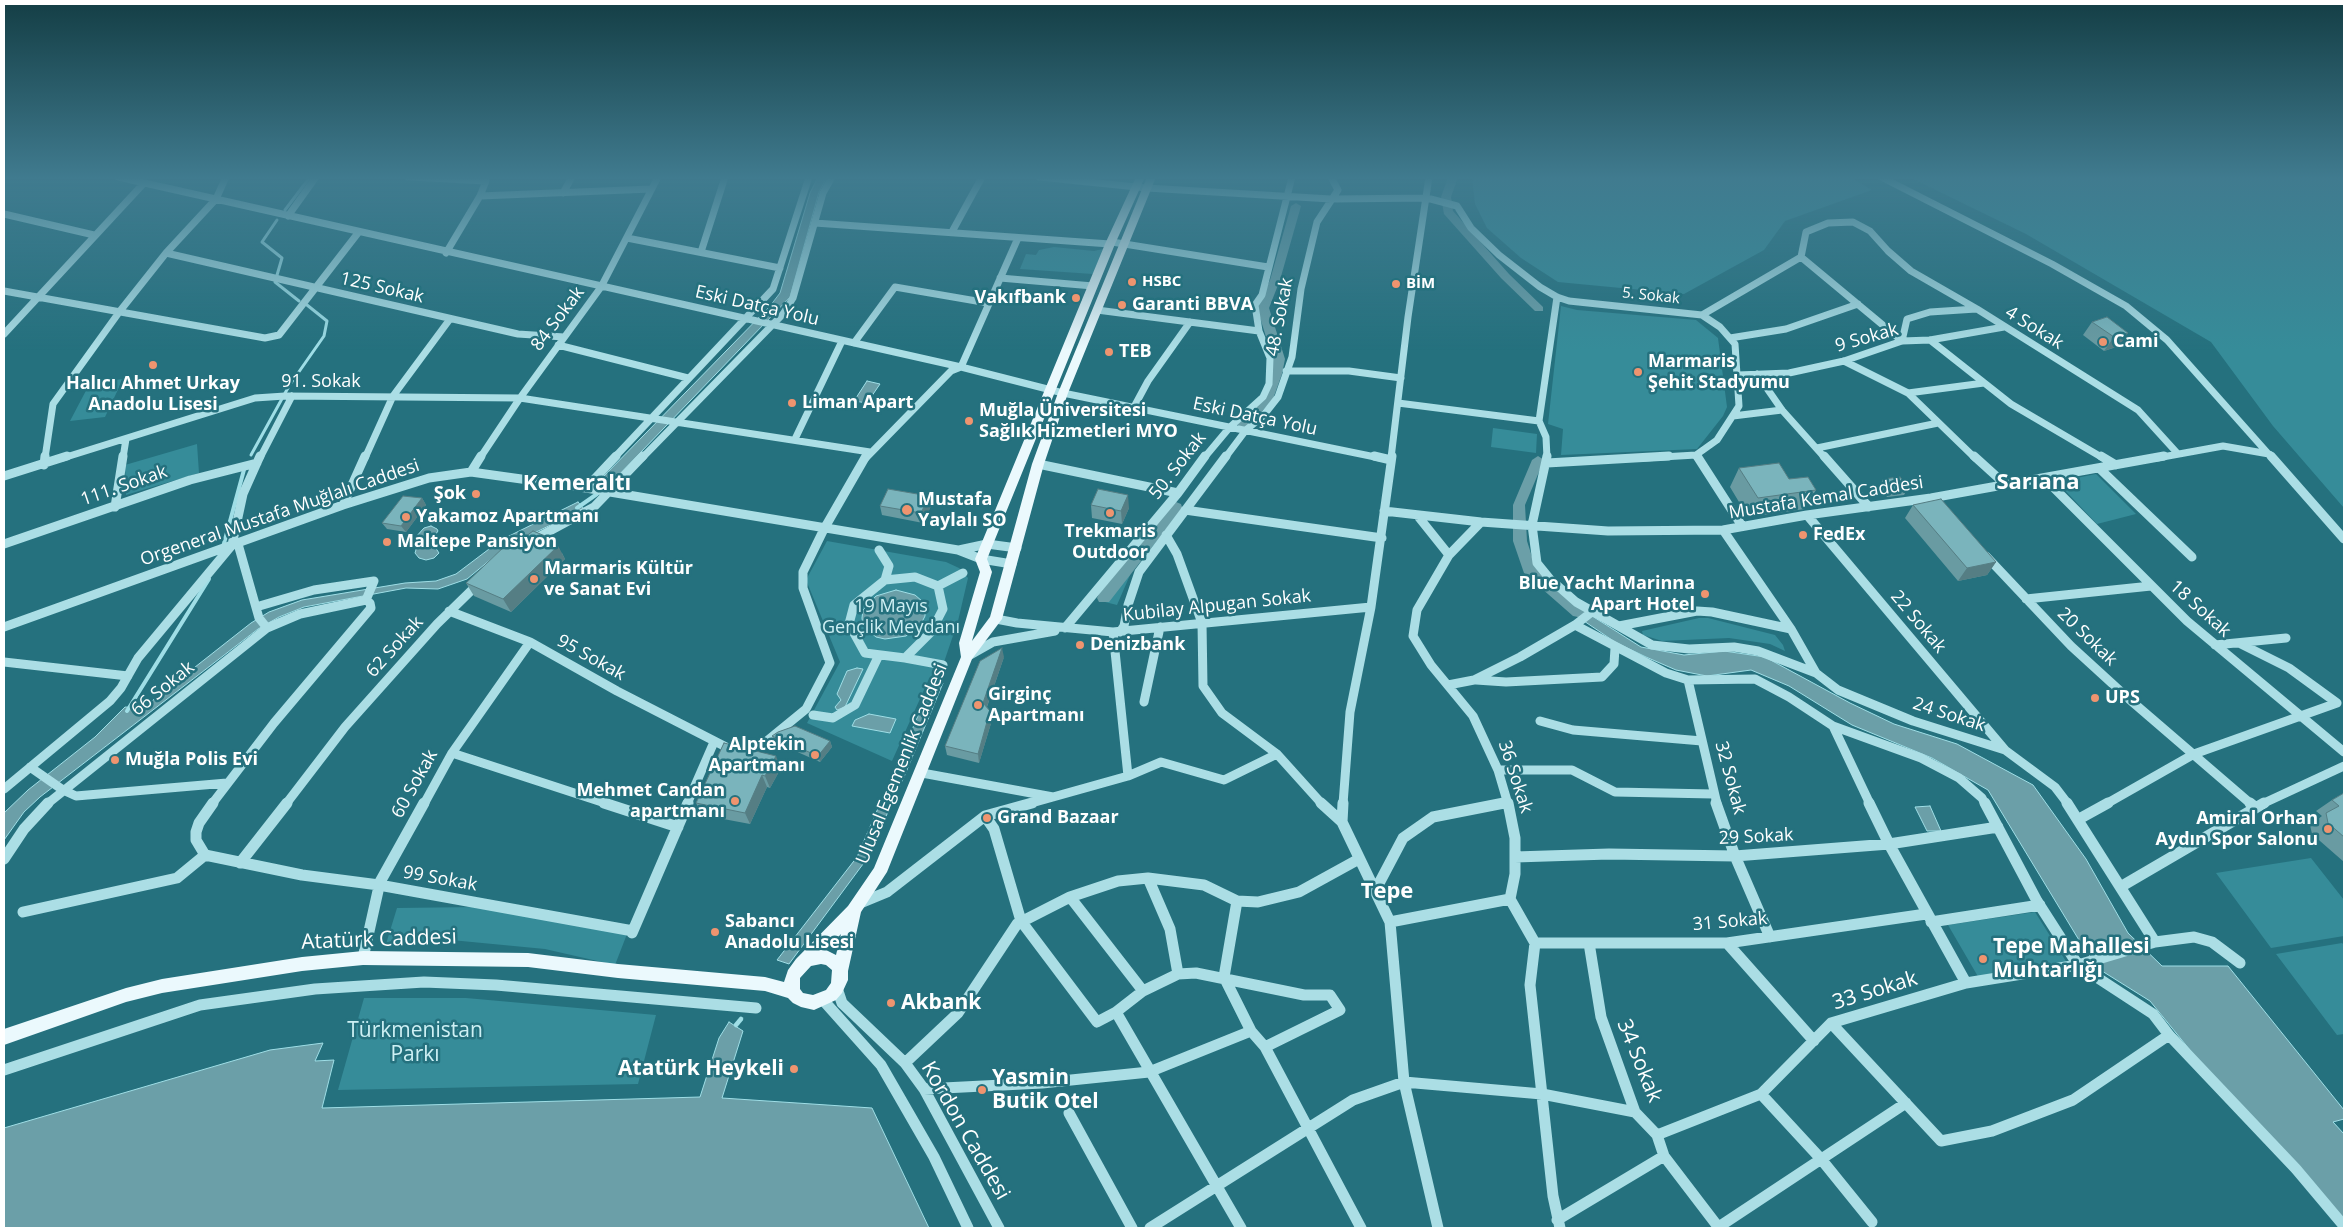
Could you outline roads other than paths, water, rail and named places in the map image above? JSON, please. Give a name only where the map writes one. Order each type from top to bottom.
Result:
[{"type":"main road","name":"Ulusal Egemenlik Caddesi","points":[[967,657],[965,643],[986,572],[981,559],[1115,234]]},
{"type":"main road","name":"Ulusal Egemenlik Caddesi","points":[[793,974],[856,907],[880,872],[922,773],[967,657],[996,619],[1017,548],[1038,464],[1063,392],[1127,234]]},
{"type":"main road","name":"Ulusal Egemenlik Caddesi","points":[[837,988],[856,907]]},
{"type":"main road","name":"Atatürk Caddesi","points":[[4,1037],[126,995],[162,986],[302,964],[363,958],[528,960],[618,971],[765,984],[793,992]]},
{"type":"main road","points":[[808,959],[829,958],[840,971]]},
{"type":"main road","name":"Atatürk Caddesi","points":[[765,984],[793,974]]},
{"type":"main road","points":[[793,974],[791,982],[793,992],[798,998],[806,1002],[823,1000],[837,988]]},
{"type":"street","points":[[44,465],[48,423],[53,404],[120,311],[183,234]]},
{"type":"street","points":[[4,291],[265,338],[279,335],[357,234]]},
{"type":"street","name":"Eski Datça Yolu","points":[[365,234],[961,367],[1050,390],[1391,460]]},
{"type":"street","points":[[446,253],[457,234]]},
{"type":"street","name":"84 Sokak","points":[[471,472],[520,398],[601,287],[629,234]]},
{"type":"street","points":[[701,252],[707,234]]},
{"type":"street","points":[[590,488],[688,378],[749,320],[772,289],[791,234]]},
{"type":"street","points":[[526,544],[594,507],[675,421],[770,325],[793,298],[812,234]]},
{"type":"street","points":[[969,234],[1125,243],[1268,267]]},
{"type":"street","points":[[1008,234],[1111,243]]},
{"type":"street","name":"50. Sokak","points":[[1065,628],[1178,493],[1230,427],[1263,397],[1269,384],[1270,358],[1259,331],[1255,305],[1262,294],[1276,234]]},
{"type":"street","name":"48. Sokak","points":[[1116,632],[1124,626],[1128,605],[1139,572],[1246,430],[1263,416],[1278,397],[1292,357],[1301,289],[1314,234]]},
{"type":"street","points":[[1342,822],[1350,712],[1371,607],[1382,538],[1401,378],[1422,234]]},
{"type":"street","name":"5. Sokak","points":[[1478,234],[1499,255],[1540,287],[1568,301],[1702,315],[1801,257]]},
{"type":"street","points":[[1806,234],[1801,257],[1902,341],[1907,319],[1930,312],[1977,309]]},
{"type":"street","name":"4 Sokak","points":[[1873,234],[1888,251],[1911,271],[1977,309],[2138,410],[2178,454]]},
{"type":"street","points":[[1994,234],[2052,264],[2126,306],[2167,340],[2344,539]]},
{"type":"street","points":[[4,334],[40,298],[94,235]]},
{"type":"street","points":[[627,238],[780,268]]},
{"type":"street","points":[[961,367],[1018,238]]},
{"type":"street","name":"125 Sokak","points":[[166,253],[518,334],[564,337]]},
{"type":"street","points":[[1000,278],[1093,286]]},
{"type":"street","points":[[854,344],[895,288],[988,303]]},
{"type":"street","points":[[1557,297],[1539,421],[1546,437],[1546,463],[1532,525],[1537,563],[1550,579],[1576,602],[1652,645],[1690,649],[1734,647],[1758,651],[1816,673]]},
{"type":"street","points":[[1730,338],[1786,328],[1858,304]]},
{"type":"street","points":[[1097,310],[1259,331]]},
{"type":"street","points":[[1546,463],[1696,455],[1717,440],[1739,406],[1735,344],[1720,327],[1702,315]]},
{"type":"street","points":[[343,505],[393,396],[450,319]]},
{"type":"street","points":[[1134,407],[1148,381],[1190,322]]},
{"type":"street","name":"9 Sokak","points":[[1738,375],[1789,373],[1844,361],[1902,341],[1930,340],[2004,327]]},
{"type":"street","points":[[1930,340],[2011,404],[2116,465]]},
{"type":"street","points":[[795,439],[842,341]]},
{"type":"street","points":[[558,344],[688,378]]},
{"type":"street","points":[[1844,361],[1908,392],[1938,423],[2006,485]]},
{"type":"street","name":"95 Sokak","points":[[449,611],[530,642],[617,691],[728,748],[762,745],[806,710],[830,663],[822,647],[803,588],[803,572],[824,529],[859,466],[870,452],[951,371],[961,367]]},
{"type":"street","points":[[1286,371],[1349,371],[1401,378]]},
{"type":"street","points":[[1757,374],[1782,410],[1869,506]]},
{"type":"street","points":[[1908,392],[1984,382]]},
{"type":"street","points":[[263,624],[235,545],[243,494],[255,463],[289,396]]},
{"type":"street","name":"91. Sokak","points":[[4,476],[255,398],[289,396],[520,398],[870,452]]},
{"type":"street","points":[[1398,403],[1539,421]]},
{"type":"street","points":[[1732,416],[1782,410]]},
{"type":"street","points":[[1817,448],[1938,423]]},
{"type":"street","points":[[115,507],[126,439]]},
{"type":"street","name":"Mustafa Kemal Caddesi","points":[[1384,512],[1480,522],[1608,531],[1723,530],[1869,506],[1934,502],[2006,485],[2223,446],[2269,454]]},
{"type":"street","points":[[1696,455],[1742,526]]},
{"type":"street","name":"111. Sokak","points":[[4,544],[190,480],[255,463]]},
{"type":"street","points":[[1038,464],[1178,493]]},
{"type":"street","points":[[2099,468],[2192,557]]},
{"type":"street","name":"Orgeneral Mustafa Muğlalı Caddesi","points":[[4,627],[343,505],[429,478],[471,472],[590,488],[824,529],[959,550]]},
{"type":"street","name":"18 Sokak","points":[[2044,478],[2187,621],[2344,752]]},
{"type":"street","points":[[1185,510],[1382,538]]},
{"type":"street","points":[[1417,515],[1449,555]]},
{"type":"street","name":"22 Sokak","points":[[1807,515],[2005,750]]},
{"type":"street","name":"36 Sokak","points":[[1480,522],[1449,555],[1417,610],[1413,636],[1431,666],[1473,716],[1498,770],[1508,802],[1515,838],[1515,874],[1510,899]]},
{"type":"street","name":"24 Sokak","points":[[1723,530],[1792,629],[1816,673],[1838,690],[1914,721],[2005,750],[2055,787],[2079,819],[2122,886],[2152,943]]},
{"type":"street","points":[[1166,535],[1176,554],[1202,622],[1202,686],[1222,713],[1278,754],[1319,801],[1342,822],[1390,922],[1404,1082],[1438,1228]]},
{"type":"street","points":[[959,550],[987,544],[1017,548]]},
{"type":"street","points":[[4,788],[98,713],[121,688],[138,658],[235,545]]},
{"type":"street","name":"20 Sokak","points":[[1978,548],[2078,653],[2255,807]]},
{"type":"street","points":[[879,550],[889,566],[885,580]]},
{"type":"street","points":[[959,550],[981,559],[1012,564]]},
{"type":"street","points":[[943,665],[865,653],[849,624],[854,604],[885,580],[914,577],[938,586],[963,573]]},
{"type":"street","name":"62 Sokak","points":[[240,863],[345,727],[449,611],[483,579]]},
{"type":"street","points":[[23,912],[177,878],[188,871],[205,855],[196,840],[196,832],[203,816],[227,782],[369,598],[374,581],[314,590],[256,608]]},
{"type":"street","points":[[905,658],[931,632],[942,608],[938,586]]},
{"type":"street","points":[[2026,599],[2151,586]]},
{"type":"street","name":"66 Sokak","points":[[4,860],[33,816],[61,788],[263,624],[369,598]]},
{"type":"street","name":"Kubilay Alpugan Sokak","points":[[996,619],[1065,628],[1116,632],[1202,622],[1371,607]]},
{"type":"street","points":[[1474,680],[1520,657],[1575,625],[1593,611]]},
{"type":"street","points":[[1619,626],[1696,611],[1712,612],[1792,629]]},
{"type":"street","points":[[1575,625],[1615,648],[1666,673],[1688,680],[1755,679],[1789,697],[1833,726],[1921,758],[1959,778],[1982,798],[2040,905],[2083,963],[2153,1014],[2169,1035],[2296,1169],[2344,1226]]},
{"type":"street","points":[[1144,702],[1160,627]]},
{"type":"street","name":"Kubilay Alpugan Sokak","points":[[967,657],[993,642],[1065,628]]},
{"type":"street","points":[[1116,632],[1128,776]]},
{"type":"street","points":[[2215,645],[2286,638]]},
{"type":"street","name":"60 Sokak","points":[[363,958],[379,885],[452,753],[530,642]]},
{"type":"street","points":[[2079,819],[2194,754],[2337,703],[2289,668],[2239,643]]},
{"type":"street","points":[[1448,685],[1474,680],[1514,682],[1602,677],[1614,664],[1615,648]]},
{"type":"street","points":[[812,715],[833,718],[855,704],[879,655]]},
{"type":"street","points":[[4,662],[128,676]]},
{"type":"street","name":"32 Sokak","points":[[1688,680],[1713,794],[1735,856],[1770,937]]},
{"type":"street","points":[[1540,721],[1573,730],[1702,741]]},
{"type":"street","points":[[1833,726],[1890,844],[1966,983]]},
{"type":"street","points":[[452,753],[678,827],[714,742]]},
{"type":"street","points":[[856,907],[887,892],[985,816],[1128,776],[1162,762],[1224,780],[1278,754]]},
{"type":"street","points":[[2122,886],[2255,807],[2344,766]]},
{"type":"street","points":[[30,767],[61,788],[76,796],[85,797],[227,782]]},
{"type":"street","points":[[1498,770],[1572,770],[1615,792],[1713,794]]},
{"type":"street","points":[[922,773],[1056,797]]},
{"type":"street","points":[[1375,891],[1403,838],[1433,817],[1508,802]]},
{"type":"street","points":[[985,816],[994,829],[1021,921],[1097,1022],[1116,1012],[1143,991],[1178,974],[1196,973],[1304,995],[1330,995],[1340,1010],[1265,1046]]},
{"type":"street","name":"99 Sokak","points":[[205,855],[302,875],[379,885],[633,932],[678,827]]},
{"type":"street","name":"29 Sokak","points":[[1515,857],[1609,854],[1735,856],[1890,844],[1998,827]]},
{"type":"street","points":[[905,1064],[958,1013],[1007,937],[1021,921],[1070,897],[1118,881],[1148,878],[1204,885],[1237,900],[1258,902],[1299,892],[1359,858]]},
{"type":"street","points":[[1148,878],[1170,929],[1178,974]]},
{"type":"street","points":[[1070,897],[1143,991]]},
{"type":"street","points":[[1390,922],[1510,899],[1535,944],[1530,985],[1559,1224],[1664,1156]]},
{"type":"street","points":[[1237,900],[1224,978],[1251,1030],[1265,1046],[1361,1228]]},
{"type":"street","name":"31 Sokak","points":[[1535,944],[1727,943],[2040,905]]},
{"type":"street","points":[[2152,943],[2194,938],[2212,942],[2240,963]]},
{"type":"street","name":"34 Sokak","points":[[1589,943],[1601,1018],[1635,1112],[1657,1135],[1664,1156],[1718,1228]]},
{"type":"street","points":[[1727,943],[1814,1041]]},
{"type":"street","name":"33 Sokak","points":[[1657,1135],[1761,1094],[1832,1023],[1966,983],[2083,963],[2152,943]]},
{"type":"street","points":[[4,1070],[200,1006],[315,989],[424,982],[496,985],[756,1008]]},
{"type":"street","name":"Kordon Caddesi","points":[[837,988],[842,1003],[905,1064],[924,1089],[999,1228]]},
{"type":"street","points":[[823,1000],[880,1065],[934,1157],[968,1228]]},
{"type":"street","points":[[1116,1012],[1240,1228]]},
{"type":"street","points":[[1832,1023],[1941,1141],[1992,1131],[2073,1100],[2169,1035]]},
{"type":"street","points":[[924,1089],[1042,1083],[1149,1072],[1251,1030]]},
{"type":"street","points":[[1150,1228],[1217,1188],[1353,1100],[1404,1082],[1542,1094],[1635,1112]]},
{"type":"street","points":[[1761,1094],[1821,1159],[1872,1222]]},
{"type":"street","points":[[1718,1228],[1906,1103]]},
{"type":"street","points":[[1069,1113],[1132,1228]]},
{"type":"waterway","points":[[267,234],[262,242],[282,258],[275,282],[299,301]]},
{"type":"waterway","points":[[1243,425],[1269,396],[1276,374],[1279,359],[1263,308],[1275,280],[1288,234]]},
{"type":"waterway","points":[[1468,234],[1505,276],[1539,309]]},
{"type":"waterway","points":[[251,455],[289,386],[324,336],[327,321],[307,305]]},
{"type":"waterway","points":[[1538,460],[1519,505],[1520,541],[1529,569],[1578,612]]},
{"type":"waterway","points":[[223,547],[245,466]]},
{"type":"waterway","points":[[577,508],[597,494],[614,475]]},
{"type":"waterway","points":[[1104,598],[1176,507]]},
{"type":"waterway","points":[[127,711],[209,579]]},
{"type":"waterway","points":[[736,1025],[741,1019]]},
{"type":"place","name":"HSBC","points":[[1132,282]]},
{"type":"place","name":"BİM","points":[[1396,284]]},
{"type":"place","name":"Vakıfbank","points":[[1076,298]]},
{"type":"place","name":"Garanti BBVA","points":[[1122,305]]},
{"type":"place","name":"Cami","points":[[2103,342]]},
{"type":"place","name":"TEB","points":[[1109,352]]},
{"type":"place","name":"Halıcı Ahmet Urkay Anadolu Lisesi","points":[[153,365]]},
{"type":"place","name":"Marmaris Şehit Stadyumu","points":[[1638,372]]},
{"type":"place","name":"Liman Apart","points":[[792,403]]},
{"type":"place","name":"Muğla Üniversitesi Sağlık Hizmetleri MYO","points":[[969,421]]},
{"type":"place","name":"Şok","points":[[476,494]]},
{"type":"place","name":"Mustafa Yaylalı SO","points":[[907,510]]},
{"type":"place","name":"Trekmaris Outdoor","points":[[1110,513]]},
{"type":"place","name":"Yakamoz Apartmanı","points":[[406,517]]},
{"type":"place","name":"FedEx","points":[[1803,535]]},
{"type":"place","name":"Maltepe Pansiyon","points":[[387,542]]},
{"type":"place","name":"Marmaris Kültür ve Sanat Evi","points":[[534,579]]},
{"type":"place","name":"Blue Yacht Marinna Apart Hotel","points":[[1705,594]]},
{"type":"place","name":"Denizbank","points":[[1080,645]]},
{"type":"place","name":"UPS","points":[[2095,698]]},
{"type":"place","name":"Girginç Apartmanı","points":[[978,705]]},
{"type":"place","name":"Alptekin Apartmanı","points":[[815,755]]},
{"type":"place","name":"Muğla Polis Evi","points":[[115,760]]},
{"type":"place","name":"Mehmet Candan apartmanı","points":[[735,801]]},
{"type":"place","name":"Grand Bazaar","points":[[987,818]]},
{"type":"place","name":"Amiral Orhan Aydın Spor Salonu","points":[[2328,829]]},
{"type":"place","name":"Sabancı Anadolu Lisesi","points":[[715,932]]},
{"type":"place","name":"Tepe Mahallesi Muhtarlığı","points":[[1983,959]]},
{"type":"place","name":"Akbank","points":[[891,1003]]},
{"type":"place","name":"Atatürk Heykeli","points":[[794,1069]]},
{"type":"place","name":"Yasmin Butik Otel","points":[[982,1090]]},
{"type":"district","name":"Sarıana","points":[[2038,483]]},
{"type":"district","name":"Kemeraltı","points":[[577,484]]},
{"type":"district","name":"Tepe","points":[[1387,892]]},
{"type":"park label","name":"19 Mayıs Gençlik Meydanı","points":[[891,617]]},
{"type":"park label","name":"Türkmenistan Parkı","points":[[415,1043]]}]
